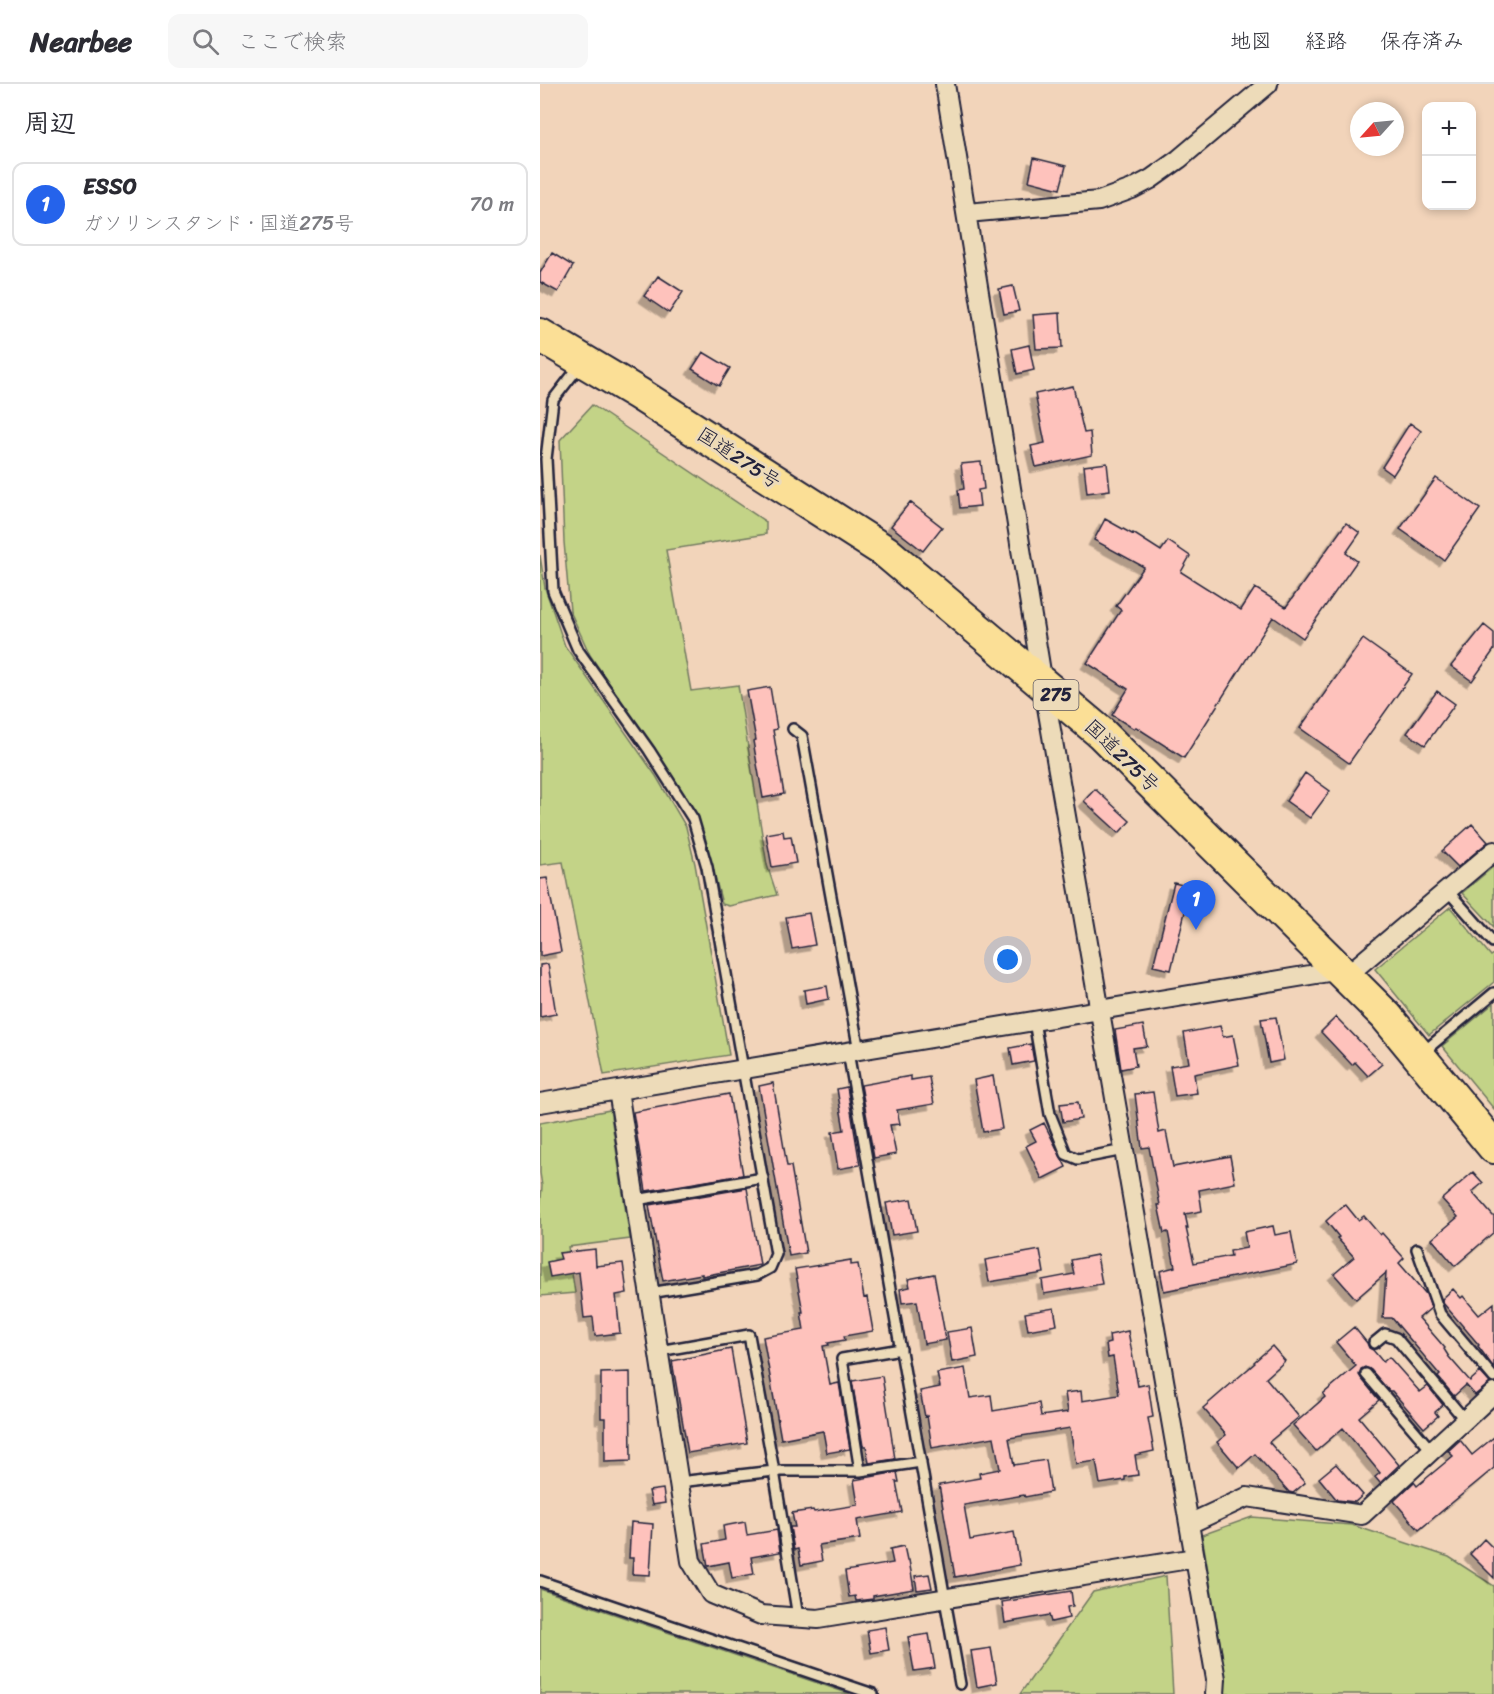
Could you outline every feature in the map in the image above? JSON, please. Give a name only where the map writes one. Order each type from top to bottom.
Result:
[{"type":"highway","name":"国道275号","points":[[540,335],[639,394],[886,552],[1101,733],[1386,1016],[1494,1147]]},
{"type":"street","points":[[945,84],[1042,684],[1216,1679],[1215,1694]]},
{"type":"street","points":[[967,213],[1099,201],[1132,189],[1179,159],[1268,84]]},
{"type":"street","points":[[540,1103],[1343,973],[1494,851]]},
{"type":"street","points":[[618,1090],[691,1562],[711,1594],[761,1615],[818,1619],[1195,1558]]},
{"type":"street","points":[[1189,1524],[1247,1497],[1362,1515],[1494,1393]]},
{"type":"lane","points":[[584,361],[553,400],[546,459],[553,591],[578,650],[649,750],[693,819],[707,867],[776,1254],[770,1268],[756,1275],[650,1293]]},
{"type":"lane","points":[[793,729],[802,736],[901,1348],[960,1684]]},
{"type":"lane","points":[[1447,890],[1494,941]]},
{"type":"lane","points":[[1419,1056],[1494,993]]},
{"type":"lane","points":[[1034,1022],[1050,1114],[1066,1154],[1078,1159],[1124,1150]]},
{"type":"lane","points":[[636,1200],[763,1178]]},
{"type":"lane","points":[[1417,1249],[1440,1314],[1494,1378]]},
{"type":"lane","points":[[1374,1343],[1385,1334],[1396,1338],[1466,1420]]},
{"type":"lane","points":[[659,1351],[749,1335],[798,1617]]},
{"type":"lane","points":[[860,1471],[842,1359],[901,1348]]},
{"type":"lane","points":[[1366,1374],[1432,1451]]},
{"type":"lane","points":[[679,1482],[774,1471],[860,1471],[921,1462]]},
{"type":"lane","points":[[540,1581],[873,1694]]},
{"type":"green space","points":[[592,405],[766,522],[766,534],[666,550],[691,691],[738,685],[767,865],[777,895],[729,906],[722,904],[705,837],[682,792],[590,655],[570,611],[564,542],[560,440]]},
{"type":"green space","points":[[540,555],[545,588],[565,646],[656,776],[686,827],[695,864],[729,1055],[604,1075],[563,862],[540,865]]},
{"type":"green space","points":[[1494,866],[1494,927],[1462,893]]},
{"type":"green space","points":[[1450,907],[1491,956],[1494,954],[1494,982],[1429,1035],[1375,969]]},
{"type":"green space","points":[[1494,1003],[1494,1109],[1442,1046]]},
{"type":"green space","points":[[610,1110],[630,1239],[568,1247],[575,1293],[540,1296],[542,1186],[540,1123]]},
{"type":"green space","points":[[1252,1517],[1352,1525],[1449,1557],[1494,1586],[1494,1694],[1225,1694],[1222,1654],[1202,1535]]},
{"type":"green space","points":[[1166,1576],[1173,1694],[1020,1694],[1093,1592]]},
{"type":"green space","points":[[540,1589],[850,1694],[540,1694]]},
{"type":"building","points":[[1034,158],[1066,166],[1060,189],[1029,181]]},
{"type":"building","points":[[552,253],[573,266],[558,292],[540,282],[540,273]]},
{"type":"building","points":[[658,276],[683,292],[669,313],[644,296]]},
{"type":"building","points":[[1013,286],[1019,311],[1004,314],[999,289]]},
{"type":"building","points":[[1060,313],[1062,348],[1036,349],[1033,315]]},
{"type":"building","points":[[1029,345],[1034,370],[1017,374],[1012,349]]},
{"type":"building","points":[[703,352],[730,368],[719,386],[692,369]]},
{"type":"building","points":[[1073,386],[1084,433],[1090,432],[1092,455],[1036,467],[1031,446],[1045,443],[1035,394]]},
{"type":"building","points":[[1410,423],[1421,431],[1393,475],[1382,467]]},
{"type":"building","points":[[981,462],[984,489],[978,490],[980,506],[960,508],[958,490],[964,489],[961,464]]},
{"type":"building","points":[[1107,463],[1110,490],[1087,493],[1084,466]]},
{"type":"building","points":[[1436,478],[1480,509],[1444,560],[1400,529]]},
{"type":"building","points":[[910,502],[942,527],[923,551],[891,526]]},
{"type":"building","points":[[1105,519],[1161,551],[1168,541],[1190,556],[1181,572],[1241,610],[1255,588],[1286,607],[1346,523],[1360,533],[1346,553],[1357,561],[1303,638],[1273,617],[1184,758],[1136,727],[1134,729],[1112,715],[1128,689],[1087,663],[1121,610],[1116,606],[1144,567],[1094,540]]},
{"type":"building","points":[[1484,625],[1494,633],[1494,650],[1472,681],[1451,666]]},
{"type":"building","points":[[1363,639],[1412,674],[1349,763],[1300,728]]},
{"type":"building","points":[[770,687],[777,729],[773,730],[784,794],[763,798],[747,691]]},
{"type":"building","points":[[1437,691],[1455,704],[1425,745],[1407,733]]},
{"type":"building","points":[[1305,773],[1330,791],[1310,818],[1286,801]]},
{"type":"building","points":[[1095,789],[1130,821],[1119,833],[1084,801]]},
{"type":"building","points":[[1472,824],[1488,842],[1458,867],[1442,851]]},
{"type":"building","points":[[783,831],[784,837],[791,836],[796,863],[772,867],[766,834]]},
{"type":"building","points":[[547,878],[561,952],[540,956],[540,879]]},
{"type":"building","points":[[1174,883],[1191,887],[1171,970],[1153,966]]},
{"type":"building","points":[[809,913],[815,945],[792,949],[786,917]]},
{"type":"building","points":[[548,964],[556,1014],[540,1017],[540,965]]},
{"type":"building","points":[[827,986],[829,999],[806,1004],[804,990]]},
{"type":"building","points":[[1276,1017],[1284,1060],[1269,1063],[1261,1019]]},
{"type":"building","points":[[1336,1017],[1382,1064],[1368,1076],[1355,1062],[1352,1065],[1321,1032]]},
{"type":"building","points":[[1143,1025],[1147,1046],[1133,1048],[1136,1066],[1121,1069],[1115,1030]]},
{"type":"building","points":[[1220,1026],[1223,1037],[1233,1035],[1239,1065],[1194,1074],[1197,1093],[1175,1096],[1170,1066],[1189,1063],[1184,1033]]},
{"type":"building","points":[[1031,1044],[1034,1061],[1013,1065],[1010,1048]]},
{"type":"building","points":[[911,1076],[911,1080],[929,1077],[934,1104],[897,1110],[900,1124],[890,1125],[896,1154],[874,1158],[861,1085]]},
{"type":"building","points":[[993,1076],[1002,1129],[983,1132],[974,1080]]},
{"type":"building","points":[[773,1083],[787,1166],[791,1166],[806,1253],[789,1256],[759,1086]]},
{"type":"building","points":[[847,1087],[860,1165],[838,1169],[832,1132],[844,1130],[837,1089]]},
{"type":"building","points":[[1153,1092],[1159,1133],[1166,1131],[1173,1167],[1230,1156],[1235,1183],[1199,1190],[1202,1211],[1185,1214],[1194,1263],[1231,1256],[1230,1251],[1247,1248],[1244,1232],[1273,1226],[1275,1235],[1291,1232],[1297,1264],[1164,1291],[1160,1271],[1175,1267],[1168,1232],[1164,1233],[1149,1147],[1142,1148],[1135,1094]]},
{"type":"building","points":[[729,1094],[743,1175],[646,1191],[633,1112]]},
{"type":"building","points":[[1078,1102],[1081,1119],[1063,1122],[1060,1104]]},
{"type":"building","points":[[1044,1123],[1066,1167],[1042,1179],[1026,1146],[1036,1141],[1030,1130]]},
{"type":"building","points":[[1473,1172],[1483,1183],[1472,1192],[1494,1217],[1494,1232],[1455,1266],[1432,1239],[1458,1217],[1442,1199]]},
{"type":"building","points":[[747,1188],[760,1265],[663,1281],[649,1205]]},
{"type":"building","points":[[911,1199],[917,1231],[892,1235],[886,1203]]},
{"type":"building","points":[[1345,1204],[1358,1220],[1364,1216],[1404,1258],[1399,1263],[1426,1294],[1431,1308],[1419,1318],[1445,1348],[1449,1357],[1470,1381],[1480,1372],[1490,1383],[1475,1395],[1466,1385],[1454,1396],[1438,1377],[1440,1375],[1392,1318],[1383,1318],[1386,1273],[1356,1299],[1334,1274],[1354,1257],[1326,1221]]},
{"type":"building","points":[[595,1249],[596,1266],[623,1263],[627,1293],[616,1295],[620,1333],[595,1336],[593,1317],[584,1318],[579,1272],[550,1277],[547,1262],[561,1259],[559,1253]]},
{"type":"building","points":[[1040,1250],[1044,1273],[989,1282],[985,1260]]},
{"type":"building","points":[[1097,1255],[1102,1284],[1044,1294],[1042,1280],[1074,1274],[1071,1260]]},
{"type":"building","points":[[851,1260],[851,1265],[858,1264],[873,1331],[844,1336],[845,1340],[823,1346],[830,1385],[839,1383],[850,1449],[827,1453],[823,1431],[781,1439],[763,1337],[804,1330],[795,1269]]},
{"type":"building","points":[[934,1274],[946,1340],[924,1344],[917,1301],[902,1303],[900,1289],[910,1287],[908,1279]]},
{"type":"building","points":[[1453,1289],[1461,1298],[1463,1296],[1479,1315],[1494,1303],[1494,1368],[1479,1345],[1443,1303],[1442,1299]]},
{"type":"building","points":[[1054,1308],[1057,1325],[1028,1330],[1025,1313]]},
{"type":"building","points":[[1354,1327],[1369,1348],[1383,1362],[1389,1357],[1420,1392],[1428,1386],[1443,1405],[1435,1412],[1438,1416],[1424,1428],[1371,1370],[1365,1367],[1361,1369],[1359,1375],[1379,1400],[1359,1417],[1399,1465],[1380,1483],[1375,1477],[1380,1473],[1343,1428],[1316,1451],[1293,1425],[1325,1397],[1323,1394],[1356,1366],[1336,1342]]},
{"type":"building","points":[[972,1328],[977,1357],[952,1362],[947,1332]]},
{"type":"building","points":[[1128,1331],[1138,1386],[1148,1384],[1153,1417],[1148,1418],[1154,1451],[1135,1455],[1138,1475],[1125,1477],[1125,1480],[1100,1484],[1096,1461],[1076,1464],[1070,1428],[1009,1438],[1014,1465],[1046,1460],[1051,1492],[964,1505],[970,1540],[1014,1532],[1020,1565],[955,1577],[939,1485],[980,1478],[979,1473],[1000,1469],[994,1437],[932,1448],[920,1391],[940,1387],[937,1373],[965,1368],[970,1398],[991,1395],[993,1411],[1039,1403],[1041,1416],[1068,1412],[1065,1393],[1081,1391],[1082,1401],[1119,1395],[1113,1357],[1108,1358],[1106,1344],[1110,1343],[1109,1335]]},
{"type":"building","points":[[1272,1346],[1285,1361],[1266,1378],[1299,1417],[1269,1442],[1305,1483],[1293,1493],[1289,1492],[1255,1454],[1239,1468],[1217,1442],[1226,1435],[1203,1408]]},
{"type":"building","points":[[731,1349],[747,1443],[688,1453],[672,1361]]},
{"type":"building","points":[[630,1372],[631,1461],[605,1462],[605,1418],[601,1418],[601,1373]]},
{"type":"building","points":[[882,1376],[895,1459],[869,1463],[866,1446],[863,1446],[852,1381]]},
{"type":"building","points":[[1494,1437],[1494,1468],[1419,1530],[1394,1501],[1414,1482],[1417,1486],[1453,1456],[1448,1451],[1460,1440],[1472,1455]]},
{"type":"building","points":[[1336,1464],[1363,1495],[1355,1502],[1337,1500],[1319,1478]]},
{"type":"building","points":[[897,1472],[899,1482],[896,1482],[902,1512],[857,1520],[860,1539],[819,1545],[822,1561],[801,1565],[798,1549],[794,1550],[790,1527],[795,1527],[792,1513],[858,1505],[854,1480]]},
{"type":"building","points":[[663,1489],[665,1503],[652,1505],[649,1491]]},
{"type":"building","points":[[631,1522],[653,1524],[650,1575],[632,1574],[633,1558],[629,1558]]},
{"type":"building","points":[[745,1522],[747,1535],[777,1530],[780,1552],[751,1557],[754,1574],[732,1578],[729,1562],[708,1566],[704,1544],[725,1540],[723,1526]]},
{"type":"building","points":[[1484,1539],[1494,1549],[1494,1578],[1470,1554]]},
{"type":"building","points":[[904,1546],[914,1589],[873,1596],[873,1599],[856,1601],[855,1596],[849,1597],[845,1571],[893,1563],[890,1549]]},
{"type":"building","points":[[929,1574],[932,1588],[917,1590],[915,1576]]},
{"type":"building","points":[[1071,1591],[1073,1606],[1067,1607],[1069,1618],[1051,1622],[1049,1615],[1005,1623],[1002,1602]]},
{"type":"building","points":[[885,1627],[889,1650],[871,1653],[867,1630]]},
{"type":"building","points":[[929,1634],[935,1668],[914,1671],[908,1637]]},
{"type":"building","points":[[991,1648],[997,1683],[977,1687],[971,1651]]},
{"type":"place","name":"ESSO","points":[[1196,930]]}]
